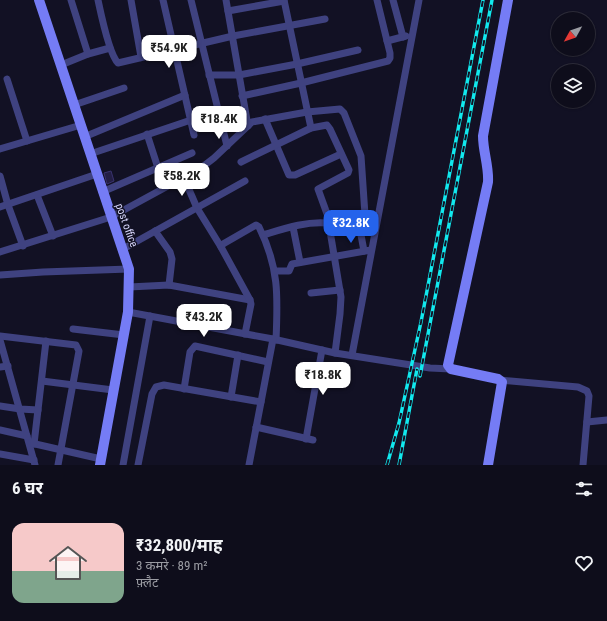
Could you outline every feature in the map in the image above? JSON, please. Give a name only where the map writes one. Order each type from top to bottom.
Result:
[{"type":"street","name":"post office","points":[[39,0],[129,269],[130,287],[128,312],[100,462]]},
{"type":"street","points":[[71,0],[88,54]]},
{"type":"street","points":[[98,0],[110,48],[118,63],[233,36],[325,19]]},
{"type":"street","points":[[131,0],[141,57]]},
{"type":"street","points":[[163,0],[194,135]]},
{"type":"street","points":[[191,0],[227,146]]},
{"type":"street","points":[[226,0],[248,126]]},
{"type":"street","points":[[242,96],[388,61],[390,58],[377,0]]},
{"type":"street","points":[[393,0],[403,37]]},
{"type":"street","points":[[352,355],[368,251],[419,0]]},
{"type":"street","points":[[451,369],[448,367],[448,362],[488,182],[488,166],[483,144],[483,136],[508,0]]},
{"type":"street","points":[[228,11],[284,1],[311,128]]},
{"type":"street","points":[[387,42],[412,34]]},
{"type":"street","points":[[61,65],[88,54],[110,48]]},
{"type":"street","points":[[209,75],[239,75],[358,50]]},
{"type":"street","points":[[7,79],[27,141]]},
{"type":"street","points":[[74,105],[124,88]]},
{"type":"street","points":[[84,137],[185,95]]},
{"type":"street","points":[[0,252],[111,217],[184,178],[208,163],[248,126],[257,121],[307,112],[340,109],[344,113],[358,144],[362,159],[364,218],[293,227],[263,235]]},
{"type":"street","points":[[265,119],[277,144],[287,172],[292,176],[341,154]]},
{"type":"street","points":[[90,154],[191,120]]},
{"type":"street","points":[[241,162],[311,128],[327,125],[330,129],[348,168],[348,172],[330,181],[318,190],[329,222],[340,290],[340,314],[335,353]]},
{"type":"street","points":[[0,149],[81,126]]},
{"type":"street","points":[[147,134],[158,168]]},
{"type":"street","points":[[102,192],[192,153]]},
{"type":"street","points":[[0,207],[97,174]]},
{"type":"street","points":[[0,176],[8,205],[23,246]]},
{"type":"street","points":[[184,178],[197,208],[221,247],[250,300],[251,304],[245,334]]},
{"type":"street","points":[[123,249],[245,181]]},
{"type":"street","points":[[37,195],[53,236]]},
{"type":"street","points":[[358,219],[368,251]]},
{"type":"street","points":[[221,247],[223,244],[254,225],[259,227],[270,253],[275,271],[277,310],[274,340],[268,362],[249,465]]},
{"type":"street","points":[[293,227],[300,262]]},
{"type":"street","points":[[156,231],[171,255],[172,262],[169,285]]},
{"type":"street","points":[[275,271],[289,271],[291,264],[300,262],[368,251]]},
{"type":"street","points":[[0,275],[129,269]]},
{"type":"street","points":[[130,287],[169,285],[250,300]]},
{"type":"street","points":[[311,293],[340,290]]},
{"type":"street","points":[[128,312],[335,353],[430,368],[451,369],[500,380],[583,389],[589,396],[583,465]]},
{"type":"street","points":[[123,465],[150,316]]},
{"type":"street","points":[[73,329],[124,335]]},
{"type":"street","points":[[0,336],[76,345],[79,348],[58,465]]},
{"type":"street","points":[[0,340],[30,440],[34,463],[0,454]]},
{"type":"street","points":[[30,440],[38,410],[46,341]]},
{"type":"street","points":[[184,389],[190,352],[195,346],[268,362]]},
{"type":"street","points":[[256,427],[309,440],[322,350]]},
{"type":"street","points":[[230,397],[238,355]]},
{"type":"street","points":[[0,367],[8,366]]},
{"type":"street","points":[[42,380],[113,390]]},
{"type":"street","points":[[488,465],[502,386],[500,380]]},
{"type":"street","points":[[138,465],[154,389],[160,385],[261,402]]},
{"type":"street","points":[[0,406],[20,410],[38,410]]},
{"type":"street","points":[[586,422],[607,420]]},
{"type":"street","points":[[0,430],[100,462]]},
{"type":"building","points":[[111,171],[114,181],[107,184],[104,173]]},
{"type":"railway","points":[[387,465],[399,423],[421,322],[483,0]]},
{"type":"railway","points":[[420,376],[492,0]]},
{"type":"railway","points":[[399,465],[417,369]]}]
